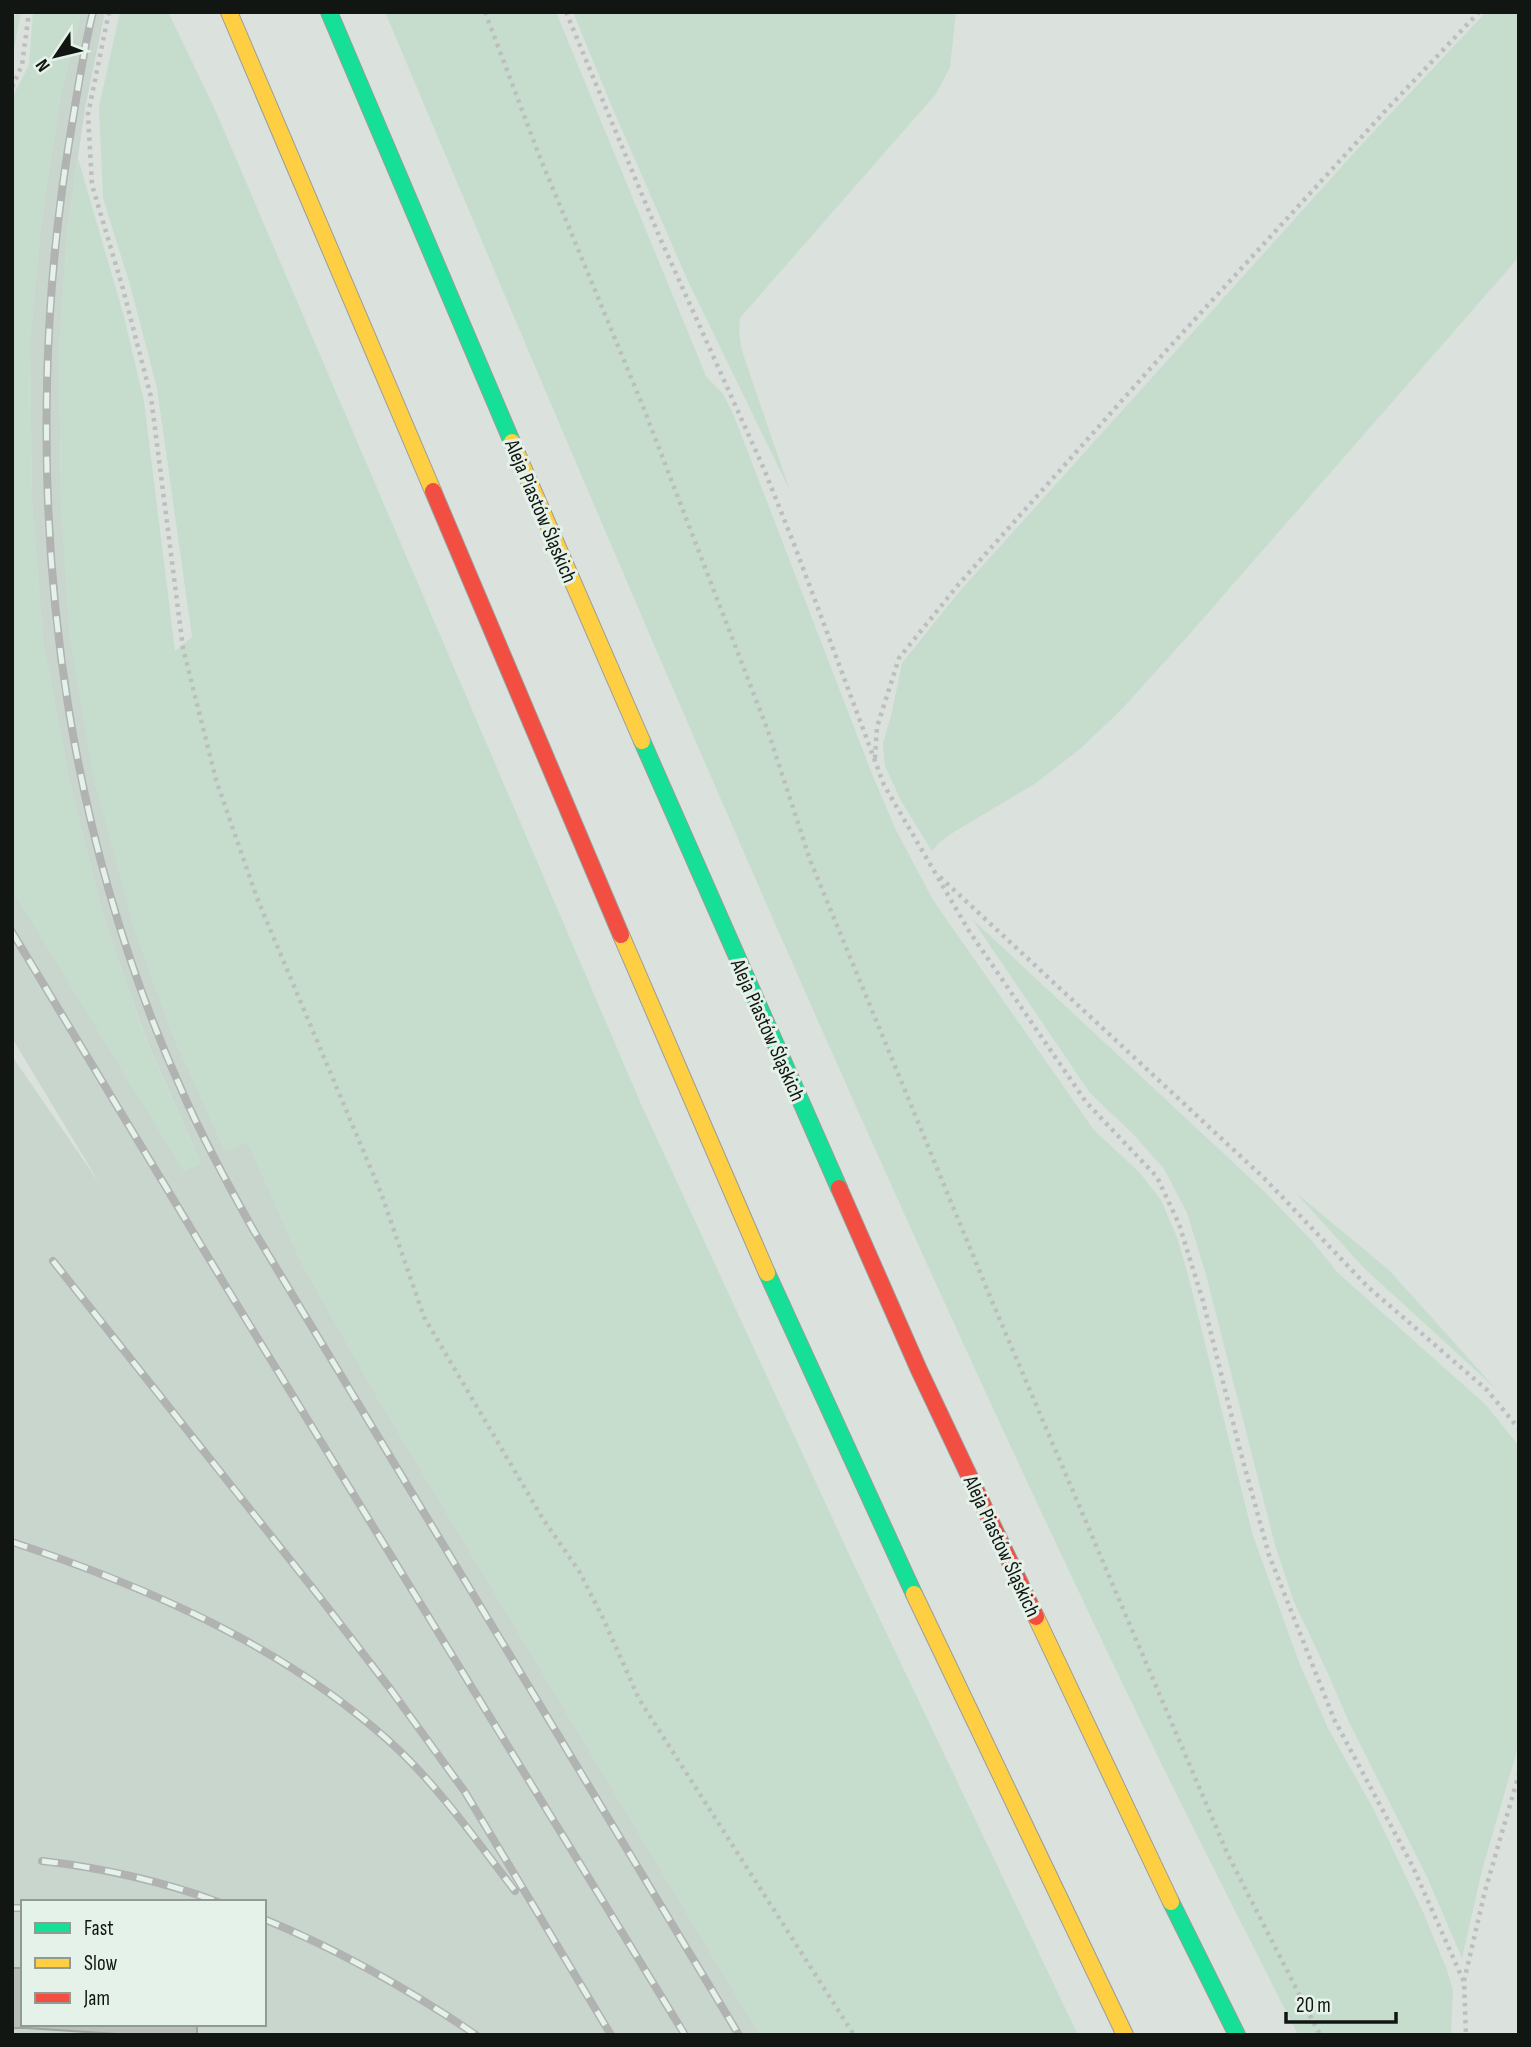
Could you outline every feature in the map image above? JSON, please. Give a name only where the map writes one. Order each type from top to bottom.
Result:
[{"type":"highway","points":[[229,12],[730,1190],[883,1530],[1125,2035]]},
{"type":"highway","name":"Aleja Piastów Śląskich","points":[[329,12],[536,500],[913,1357],[1167,1894],[1237,2035]]},
{"type":"path","points":[[12,87],[22,65],[29,12]]},
{"type":"path","points":[[110,12],[88,114],[92,185],[151,397],[183,648],[216,780],[257,898],[381,1194],[424,1317],[543,1519],[579,1571],[639,1699],[854,2035]]},
{"type":"path","points":[[485,12],[539,155],[642,404],[768,731],[810,860],[980,1273],[1228,1855],[1320,2035]]},
{"type":"path","points":[[566,12],[660,238],[764,469],[884,785],[969,931],[1086,1102],[1157,1177],[1180,1224],[1274,1568],[1334,1719],[1412,1865],[1464,1982]]},
{"type":"path","points":[[875,762],[877,727],[899,658],[958,585],[1165,352],[1479,12]]},
{"type":"path","points":[[936,873],[1265,1179],[1368,1287],[1487,1390],[1519,1429]]},
{"type":"path","points":[[1466,2035],[1464,1982],[1485,1891],[1519,1774]]},
{"type":"shaded area","points":[[81,12],[105,12],[85,108],[67,233],[59,350],[61,504],[70,638],[132,922],[173,1035],[225,1151],[247,1141],[301,1262],[379,1400],[760,2035],[12,2035],[12,1056],[100,1184],[12,1038],[12,890],[201,1163],[148,1044],[106,926],[70,785],[43,640],[32,502],[30,342],[41,224],[61,93]]},
{"type":"green space","points":[[21,12],[12,60],[12,19]]},
{"type":"green space","points":[[33,12],[81,12],[61,93],[41,224],[30,342],[32,502],[43,640],[70,785],[106,926],[148,1045],[201,1163],[184,1172],[12,890],[12,98],[29,65]]},
{"type":"green space","points":[[120,12],[168,12],[213,105],[641,1104],[855,1567],[1078,2035],[760,2035],[379,1400],[301,1262],[247,1142],[225,1152],[173,1035],[132,922],[94,780],[70,638],[61,504],[59,350],[67,233],[78,158],[123,313],[144,401],[175,651],[192,637],[157,388],[130,285],[103,198],[99,106]]},
{"type":"green space","points":[[385,12],[556,12],[706,376],[723,394],[734,416],[895,828],[933,900],[1094,1130],[1140,1173],[1161,1200],[1177,1237],[1188,1275],[1253,1536],[1299,1662],[1328,1728],[1374,1810],[1423,1912],[1447,1970],[1453,1990],[1451,2035],[1298,2035],[1143,1726],[944,1302],[753,874]]},
{"type":"green space","points":[[573,12],[956,12],[950,67],[936,94],[740,318],[742,351],[790,491],[687,279]]},
{"type":"green space","points":[[1486,12],[1519,12],[1519,257],[1121,710],[1080,749],[1036,783],[954,832],[932,851],[901,801],[885,766],[883,743],[902,663],[959,592],[1363,143]]},
{"type":"green space","points":[[972,919],[1264,1191],[1312,1241],[1338,1273],[1485,1404],[1519,1446],[1519,1744],[1482,1870],[1462,1958],[1427,1877],[1348,1720],[1294,1602],[1275,1545],[1205,1271],[1187,1213],[1164,1169],[1134,1135],[1090,1093]]},
{"type":"green space","points":[[1295,1192],[1389,1270],[1496,1389],[1364,1268]]},
{"type":"building","points":[[13,1968],[21,1968],[21,2026],[27,2028],[12,2028]]},
{"type":"building","points":[[197,2026],[197,2035],[131,2035],[27,2028]]},
{"type":"railway","points":[[93,12],[69,142],[54,264],[47,412],[48,512],[56,611],[69,710],[88,807],[113,904],[144,998],[182,1091],[254,1231],[739,2035]]},
{"type":"railway","points":[[12,932],[685,2035]]},
{"type":"railway","points":[[53,1261],[318,1595],[465,1792],[611,2035]]},
{"type":"railway","points":[[12,1542],[162,1599],[211,1622],[304,1676],[348,1707],[407,1758],[455,1813],[515,1891]]},
{"type":"railway","points":[[42,1861],[132,1876],[212,1900]]},
{"type":"railway","points":[[12,1908],[21,1908]]},
{"type":"railway","points":[[266,1920],[373,1972],[476,2035]]},
{"type":"traffic: fast","points":[[329,12],[512,442]]},
{"type":"traffic: fast","points":[[642,741],[839,1188]]},
{"type":"traffic: fast","points":[[767,1273],[914,1594]]},
{"type":"traffic: fast","points":[[1171,1902],[1237,2035]]},
{"type":"traffic: slow","points":[[229,12],[433,491]]},
{"type":"traffic: slow","points":[[512,442],[642,741]]},
{"type":"traffic: slow","points":[[621,935],[767,1273]]},
{"type":"traffic: slow","points":[[914,1594],[1125,2035]]},
{"type":"traffic: slow","points":[[1036,1617],[1171,1902]]},
{"type":"traffic: jam","points":[[433,491],[621,935]]},
{"type":"traffic: jam","points":[[839,1188],[919,1370],[1036,1617]]}]
